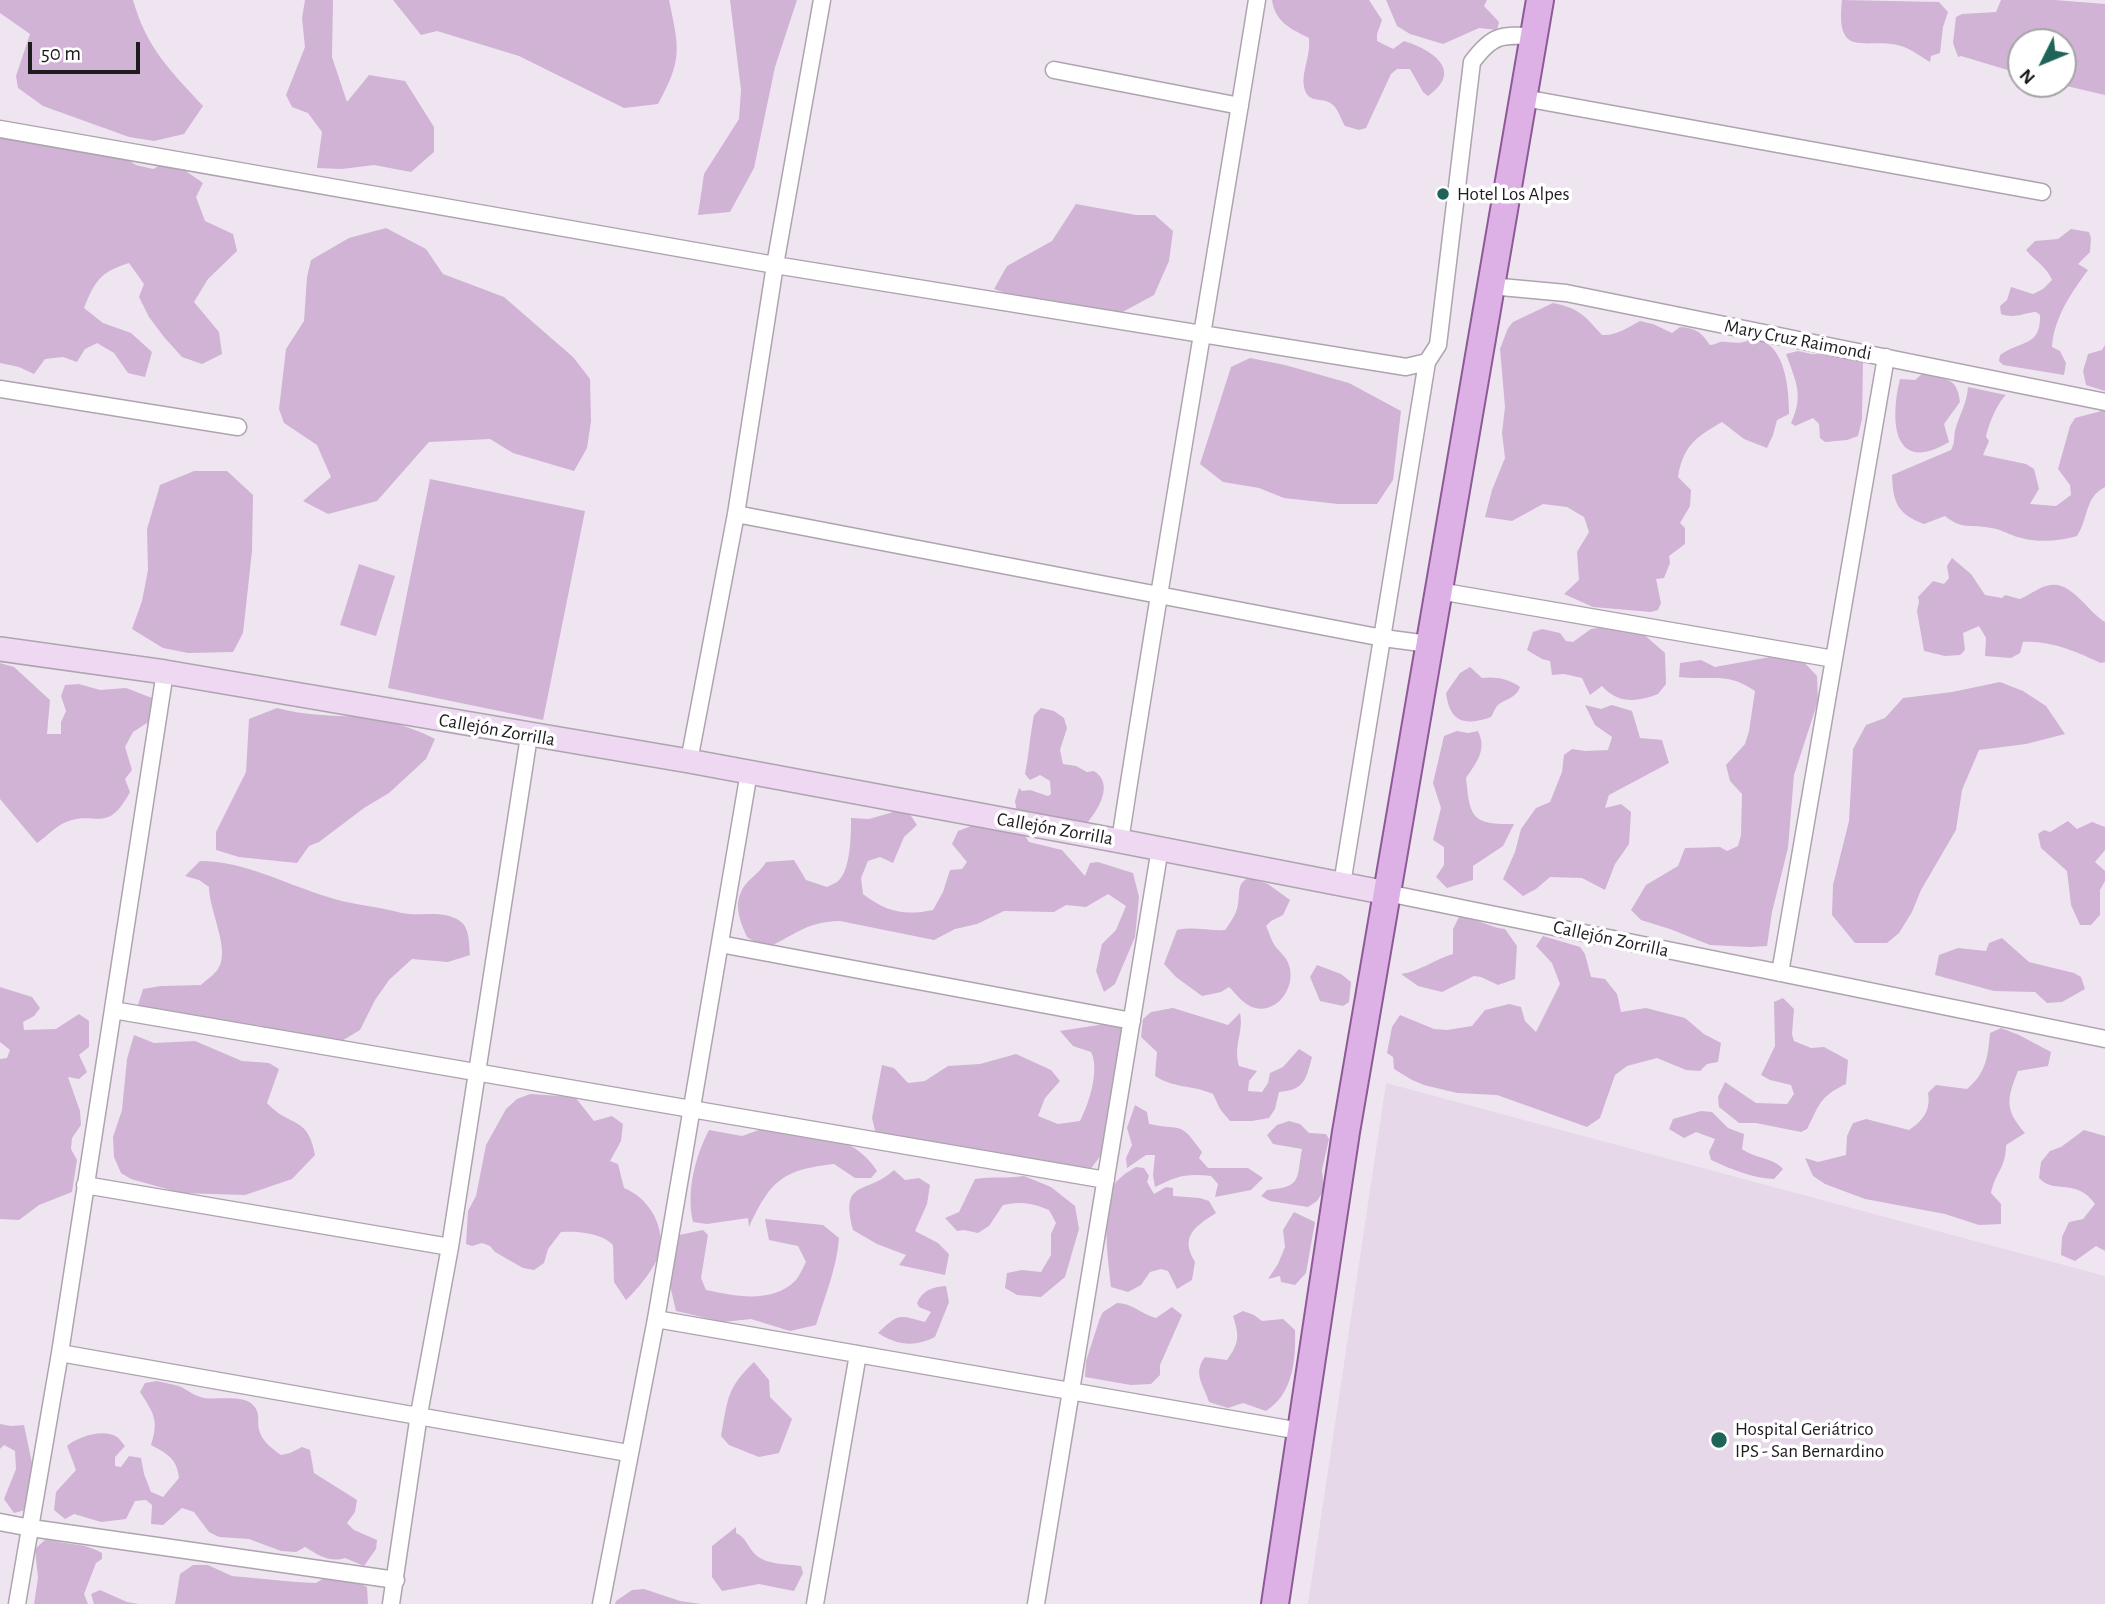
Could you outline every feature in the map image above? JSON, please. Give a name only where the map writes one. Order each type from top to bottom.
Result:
[{"type":"main road","points":[[1275,1604],[1346,1132],[1540,0]]},
{"type":"street","points":[[689,761],[736,514],[775,265],[822,0]]},
{"type":"street","points":[[1119,841],[1257,0]]},
{"type":"street","points":[[1342,884],[1427,362],[1438,345],[1472,62],[1485,45],[1500,35],[1534,36]]},
{"type":"street","points":[[1054,70],[1240,106]]},
{"type":"street","points":[[1524,97],[2042,192]]},
{"type":"street","points":[[0,129],[775,265],[1406,367],[1427,362]]},
{"type":"street","name":"Mary Cruz Raimondi","points":[[1490,286],[1566,293],[2105,402]]},
{"type":"street","points":[[1780,973],[1886,357]]},
{"type":"street","points":[[0,389],[238,427]]},
{"type":"street","points":[[736,514],[1383,638],[1429,644]]},
{"type":"street","points":[[1438,591],[1834,659]]},
{"type":"street","name":"Callejón Zorrilla","points":[[0,649],[164,672],[689,761],[1160,848],[2105,1039]]},
{"type":"street","points":[[17,1604],[60,1353],[164,672]]},
{"type":"street","points":[[391,1604],[419,1414],[450,1247],[529,736]]},
{"type":"street","points":[[601,1604],[628,1453],[656,1319],[749,772]]},
{"type":"street","points":[[1037,1604],[1160,848]]},
{"type":"street","points":[[720,944],[1132,1021]]},
{"type":"street","points":[[113,1010],[1106,1180]]},
{"type":"street","points":[[85,1185],[450,1247]]},
{"type":"street","points":[[656,1319],[1300,1431]]},
{"type":"street","points":[[60,1353],[419,1414],[628,1453]]},
{"type":"street","points":[[815,1604],[858,1353]]},
{"type":"street","points":[[0,1522],[396,1580]]},
{"type":"shaded area","points":[[0,0],[133,0],[153,46],[170,70],[203,106],[184,134],[154,141],[129,137],[43,106],[18,88],[16,76],[30,34],[0,13]]},
{"type":"shaded area","points":[[305,0],[333,0],[332,57],[347,102],[369,75],[405,81],[434,127],[434,152],[411,172],[374,165],[342,169],[317,168],[322,132],[308,113],[292,107],[286,95],[305,47],[302,18]]},
{"type":"shaded area","points":[[393,0],[669,0],[677,42],[675,64],[658,104],[624,108],[519,56],[437,31],[421,35]]},
{"type":"shaded area","points":[[730,0],[797,0],[775,67],[754,168],[730,212],[698,215],[704,174],[739,119],[741,90]]},
{"type":"shaded area","points":[[1272,0],[1369,0],[1382,20],[1377,41],[1393,49],[1404,41],[1425,50],[1440,62],[1444,78],[1428,96],[1410,69],[1397,69],[1391,74],[1366,128],[1359,130],[1345,126],[1334,106],[1306,93],[1303,81],[1309,38],[1280,19]]},
{"type":"shaded area","points":[[1386,0],[1487,0],[1484,6],[1499,22],[1497,30],[1479,28],[1443,44],[1410,34],[1397,26]]},
{"type":"shaded area","points":[[1842,0],[1939,2],[1948,12],[1940,53],[1931,56],[1930,62],[1901,46],[1848,39],[1843,32],[1841,19]]},
{"type":"shaded area","points":[[2001,0],[2105,4],[2105,95],[2077,88],[2077,28],[2007,28],[2007,70],[1958,57],[1953,43],[1956,17],[1962,14],[1996,12]]},
{"type":"shaded area","points":[[27,135],[70,149],[87,146],[115,152],[136,165],[153,169],[170,160],[203,183],[196,197],[205,221],[233,234],[237,251],[208,279],[194,302],[219,332],[222,354],[202,364],[182,357],[149,317],[139,297],[144,284],[129,263],[111,270],[100,279],[84,308],[103,323],[131,333],[152,352],[145,377],[128,373],[114,353],[97,343],[85,349],[77,362],[63,357],[45,359],[34,374],[0,363],[0,138]]},
{"type":"shaded area","points":[[1076,204],[1136,215],[1155,215],[1173,231],[1169,261],[1154,295],[1117,315],[1068,315],[994,289],[1007,266],[1052,241]]},
{"type":"shaded area","points":[[386,228],[426,249],[443,274],[504,297],[573,357],[590,379],[591,421],[587,448],[574,471],[513,453],[490,439],[429,442],[377,501],[328,514],[303,501],[331,477],[317,445],[284,423],[279,409],[286,349],[304,321],[311,260],[349,238]]},
{"type":"shaded area","points":[[2071,229],[2089,232],[2091,238],[2090,252],[2078,264],[2088,270],[2064,306],[2053,336],[2052,347],[2060,351],[2066,363],[2064,375],[2003,365],[1999,361],[2000,355],[2033,338],[2037,333],[2040,315],[2036,312],[2015,316],[2001,314],[2000,306],[2007,300],[2011,287],[2033,294],[2052,280],[2026,250],[2035,241],[2058,239]]},
{"type":"shaded area","points":[[1553,303],[1569,307],[1581,314],[1602,335],[1617,333],[1640,321],[1672,333],[1680,327],[1690,328],[1701,334],[1710,345],[1757,339],[1774,350],[1784,370],[1789,414],[1777,420],[1767,448],[1744,439],[1722,422],[1692,443],[1683,457],[1678,477],[1691,490],[1690,506],[1680,523],[1685,528],[1685,544],[1669,556],[1670,563],[1664,578],[1656,579],[1661,603],[1658,610],[1651,612],[1593,607],[1564,594],[1579,580],[1577,552],[1589,532],[1584,517],[1567,507],[1543,504],[1512,521],[1485,517],[1505,458],[1502,433],[1505,407],[1500,349],[1513,322]]},
{"type":"shaded area","points":[[2105,345],[2105,391],[2086,385],[2083,371],[2088,354],[2102,350]]},
{"type":"shaded area","points":[[1798,351],[1812,354],[1855,354],[1863,361],[1862,419],[1858,436],[1825,442],[1820,438],[1819,424],[1813,418],[1795,426],[1791,423],[1798,396],[1786,354]]},
{"type":"shaded area","points":[[1250,358],[1349,383],[1401,411],[1393,480],[1377,504],[1338,504],[1284,498],[1259,488],[1223,482],[1200,464],[1231,367]]},
{"type":"shaded area","points":[[1922,374],[1948,380],[1956,387],[1960,402],[1944,424],[1949,442],[1930,451],[1916,452],[1906,448],[1899,438],[1895,410],[1900,379],[1915,380]]},
{"type":"shaded area","points":[[1968,387],[2006,395],[1991,421],[1986,437],[1989,441],[1983,455],[2026,464],[2034,469],[2039,489],[2030,504],[2056,506],[2071,495],[2070,485],[2058,469],[2070,426],[2075,418],[2105,410],[2105,487],[2093,497],[2077,536],[2061,540],[2019,538],[1994,528],[1962,525],[1945,516],[1924,524],[1908,516],[1898,506],[1892,475],[1951,450]]},
{"type":"shaded area","points":[[194,471],[227,471],[253,495],[252,551],[243,633],[233,652],[188,653],[163,648],[132,629],[142,601],[148,570],[147,529],[160,485]]},
{"type":"shaded area","points":[[430,479],[585,511],[543,720],[388,688]]},
{"type":"shaded area","points":[[1952,558],[1971,574],[1985,595],[2002,598],[2005,595],[2020,599],[2051,585],[2066,588],[2105,622],[2105,662],[2101,663],[2053,645],[2033,642],[2023,642],[2020,653],[2011,658],[1985,656],[1986,638],[1979,626],[1963,633],[1965,650],[1960,655],[1945,656],[1924,651],[1917,611],[1918,597],[1933,581],[1944,584],[1949,578],[1947,566]]},
{"type":"shaded area","points":[[359,564],[395,576],[376,636],[340,625]]},
{"type":"shaded area","points":[[1621,624],[1641,632],[1665,653],[1666,684],[1658,694],[1643,699],[1621,699],[1602,686],[1590,695],[1582,678],[1564,674],[1552,675],[1550,661],[1527,650],[1533,632],[1542,629],[1560,633],[1566,641],[1573,642],[1591,629]]},
{"type":"shaded area","points":[[1770,657],[1802,660],[1817,676],[1818,701],[1794,775],[1788,848],[1772,912],[1767,946],[1710,945],[1641,920],[1631,910],[1646,885],[1678,866],[1685,848],[1720,847],[1727,851],[1738,846],[1741,835],[1742,794],[1730,781],[1726,765],[1745,744],[1755,691],[1727,679],[1679,677],[1680,663],[1701,660],[1715,667]]},
{"type":"shaded area","points":[[0,663],[14,667],[50,700],[47,734],[61,734],[61,722],[66,711],[61,696],[65,685],[79,684],[100,690],[126,688],[152,698],[150,721],[133,732],[125,747],[132,770],[125,779],[130,792],[114,814],[107,818],[75,819],[64,823],[37,843],[0,799]]},
{"type":"shaded area","points":[[1470,667],[1482,678],[1502,679],[1520,687],[1513,697],[1497,706],[1491,717],[1466,721],[1460,720],[1451,711],[1446,693],[1460,673]]},
{"type":"shaded area","points":[[2000,682],[2023,691],[2046,706],[2065,734],[2026,744],[1979,750],[1962,790],[1956,830],[1899,933],[1887,943],[1855,943],[1832,915],[1833,885],[1849,821],[1853,749],[1866,725],[1885,718],[1903,698]]},
{"type":"shaded area","points":[[1585,705],[1601,709],[1612,705],[1632,711],[1640,738],[1662,740],[1669,763],[1609,795],[1605,808],[1621,804],[1631,812],[1629,844],[1615,864],[1605,890],[1582,878],[1550,877],[1523,896],[1503,879],[1515,852],[1521,829],[1536,808],[1550,802],[1562,772],[1564,755],[1572,749],[1608,750],[1612,737],[1595,725]]},
{"type":"shaded area","points":[[277,708],[308,714],[379,720],[435,739],[426,759],[389,793],[319,842],[309,846],[297,863],[239,857],[216,850],[216,832],[246,772],[249,719]]},
{"type":"shaded area","points":[[1041,708],[1054,711],[1064,718],[1067,728],[1060,750],[1063,764],[1076,766],[1087,772],[1094,771],[1103,782],[1100,803],[1088,822],[1083,824],[1018,817],[1015,801],[1019,788],[1048,796],[1051,794],[1050,781],[1040,775],[1030,780],[1025,774],[1034,715]]},
{"type":"shaded area","points":[[1457,731],[1478,731],[1481,738],[1479,756],[1466,778],[1469,802],[1475,816],[1489,823],[1514,824],[1503,846],[1473,866],[1473,880],[1447,888],[1436,877],[1444,865],[1444,847],[1433,840],[1441,808],[1433,783],[1444,736]]},
{"type":"shaded area","points":[[897,811],[909,813],[917,825],[904,837],[893,863],[880,857],[868,861],[861,878],[863,894],[888,909],[913,913],[933,910],[943,892],[950,870],[962,869],[967,862],[952,844],[958,831],[971,826],[1020,828],[1029,842],[1062,850],[1085,876],[1090,863],[1098,862],[1133,873],[1139,897],[1135,937],[1115,984],[1104,992],[1096,971],[1102,944],[1116,930],[1126,906],[1108,894],[1086,907],[1066,905],[1054,912],[1004,911],[977,924],[955,929],[934,940],[840,921],[808,927],[765,948],[747,937],[740,919],[738,901],[745,884],[766,862],[794,860],[806,880],[827,887],[837,882],[845,870],[851,818],[869,819]]},
{"type":"shaded area","points":[[2068,821],[2077,829],[2092,822],[2105,827],[2105,850],[2095,862],[2105,871],[2105,881],[2100,890],[2100,915],[2091,925],[2080,925],[2071,905],[2067,871],[2041,848],[2038,834],[2044,830],[2050,832]]},
{"type":"shaded area","points":[[200,861],[249,869],[346,902],[402,913],[453,917],[466,928],[470,955],[448,962],[412,959],[389,980],[360,1030],[340,1042],[282,1034],[258,1025],[235,1031],[144,1013],[138,1005],[143,989],[201,985],[218,969],[221,961],[221,941],[209,887],[199,880],[185,876]]},
{"type":"shaded area","points":[[1249,878],[1268,884],[1290,900],[1283,915],[1266,926],[1275,946],[1288,962],[1291,977],[1282,998],[1263,1009],[1248,1005],[1229,987],[1221,992],[1202,996],[1176,977],[1164,964],[1177,930],[1225,930],[1236,912],[1240,887]]},
{"type":"shaded area","points":[[1459,917],[1505,929],[1517,946],[1515,979],[1498,985],[1474,976],[1442,992],[1418,986],[1401,974],[1453,954],[1453,929]]},
{"type":"shaded area","points":[[1543,936],[1580,947],[1585,954],[1591,977],[1605,979],[1617,994],[1621,1012],[1646,1008],[1685,1018],[1704,1034],[1721,1043],[1718,1062],[1707,1064],[1700,1071],[1686,1070],[1657,1058],[1627,1066],[1615,1075],[1600,1118],[1587,1127],[1497,1095],[1457,1093],[1424,1085],[1394,1069],[1393,1057],[1387,1053],[1392,1027],[1400,1015],[1434,1029],[1447,1030],[1472,1026],[1485,1010],[1509,1004],[1521,1007],[1525,1021],[1536,1032],[1560,984],[1552,963],[1536,946]]},
{"type":"shaded area","points":[[2002,938],[2029,962],[2081,977],[2085,989],[2062,1002],[2047,1003],[2035,992],[1994,991],[1935,975],[1939,955],[1958,948],[1986,951],[1989,943]]},
{"type":"shaded area","points":[[1317,965],[1341,974],[1351,982],[1349,1002],[1343,1006],[1320,1001],[1310,977]]},
{"type":"shaded area","points":[[0,987],[32,997],[40,1008],[34,1016],[23,1022],[24,1030],[56,1029],[79,1014],[89,1021],[89,1047],[79,1055],[87,1072],[79,1079],[68,1077],[80,1111],[81,1125],[72,1138],[71,1149],[77,1160],[72,1192],[39,1205],[19,1220],[0,1219],[0,1059],[7,1058],[10,1050],[0,1042]]},
{"type":"shaded area","points":[[1783,998],[1794,1009],[1794,1041],[1811,1048],[1824,1047],[1848,1060],[1846,1084],[1825,1097],[1807,1129],[1801,1132],[1756,1123],[1739,1123],[1719,1107],[1718,1097],[1725,1082],[1756,1103],[1787,1104],[1794,1094],[1791,1085],[1761,1075],[1775,1046],[1774,1002]]},
{"type":"shaded area","points":[[1173,1008],[1228,1025],[1240,1013],[1237,1051],[1239,1066],[1257,1071],[1249,1081],[1248,1091],[1262,1092],[1270,1073],[1283,1067],[1299,1049],[1312,1057],[1306,1077],[1294,1089],[1279,1092],[1275,1109],[1269,1118],[1230,1121],[1213,1094],[1168,1083],[1155,1076],[1157,1052],[1141,1037],[1143,1019],[1151,1012]]},
{"type":"shaded area","points":[[1111,1023],[1125,1025],[1121,1121],[1090,1170],[1076,1177],[1051,1180],[1038,1174],[877,1138],[872,1118],[882,1065],[894,1068],[908,1083],[925,1081],[948,1066],[980,1064],[1016,1054],[1051,1070],[1060,1081],[1045,1098],[1038,1116],[1058,1124],[1080,1121],[1092,1086],[1093,1059],[1091,1052],[1073,1046],[1060,1031]]},
{"type":"shaded area","points":[[2001,1028],[2051,1052],[2048,1066],[2018,1071],[2011,1089],[2013,1117],[2025,1133],[2006,1145],[2004,1159],[1991,1193],[2001,1204],[2001,1224],[1979,1225],[1945,1214],[1865,1199],[1825,1184],[1813,1176],[1805,1158],[1818,1162],[1846,1155],[1847,1136],[1853,1123],[1866,1119],[1909,1130],[1925,1114],[1928,1093],[1936,1085],[1967,1089],[1985,1064],[1990,1033]]},
{"type":"shaded area","points":[[134,1035],[154,1043],[195,1041],[242,1061],[269,1063],[279,1069],[267,1103],[303,1128],[312,1142],[315,1155],[292,1179],[245,1195],[181,1193],[131,1179],[121,1173],[114,1157],[113,1137],[122,1110],[127,1059]]},
{"type":"shaded area","name":"Hospital Geriátrico IPS - San Bernardino","points":[[1386,1083],[2105,1276],[2105,1604],[1308,1604]]},
{"type":"shaded area","points":[[530,1094],[575,1097],[594,1121],[612,1116],[623,1124],[621,1141],[610,1161],[618,1164],[624,1188],[633,1192],[647,1205],[657,1221],[661,1240],[658,1256],[651,1270],[626,1300],[614,1282],[613,1245],[596,1235],[561,1232],[548,1249],[544,1263],[534,1270],[523,1268],[495,1252],[490,1246],[482,1243],[472,1246],[466,1244],[468,1211],[476,1196],[486,1145],[506,1109],[517,1099]]},
{"type":"shaded area","points":[[1135,1105],[1147,1112],[1149,1124],[1175,1127],[1189,1135],[1202,1152],[1199,1158],[1208,1168],[1248,1168],[1263,1178],[1251,1190],[1215,1197],[1218,1184],[1211,1176],[1182,1176],[1155,1187],[1155,1155],[1146,1155],[1127,1168],[1126,1158],[1132,1145],[1127,1128]]},
{"type":"shaded area","points":[[1701,1111],[1712,1112],[1728,1128],[1744,1134],[1742,1149],[1774,1162],[1783,1169],[1774,1179],[1742,1172],[1711,1160],[1709,1152],[1715,1139],[1696,1132],[1684,1138],[1669,1129],[1673,1119]]},
{"type":"shaded area","points":[[1289,1121],[1300,1124],[1309,1133],[1326,1134],[1329,1139],[1322,1170],[1324,1190],[1317,1201],[1308,1207],[1270,1201],[1261,1196],[1267,1190],[1287,1187],[1296,1180],[1302,1149],[1273,1144],[1267,1135],[1277,1125]]},
{"type":"shaded area","points":[[770,1126],[830,1137],[843,1142],[867,1158],[877,1171],[871,1178],[855,1178],[834,1164],[802,1170],[780,1180],[772,1188],[749,1227],[748,1218],[707,1224],[693,1222],[693,1175],[709,1130],[742,1136]]},
{"type":"shaded area","points":[[2084,1130],[2105,1136],[2105,1251],[2096,1246],[2075,1261],[2061,1255],[2062,1237],[2069,1222],[2083,1219],[2095,1204],[2080,1191],[2045,1183],[2039,1178],[2041,1162],[2050,1151],[2061,1147]]},
{"type":"shaded area","points":[[1136,1167],[1144,1168],[1149,1176],[1147,1182],[1154,1194],[1166,1187],[1173,1188],[1173,1196],[1209,1201],[1216,1213],[1196,1227],[1189,1238],[1190,1253],[1195,1262],[1192,1280],[1177,1289],[1168,1271],[1161,1269],[1150,1272],[1141,1285],[1128,1292],[1111,1287],[1107,1237],[1109,1199],[1116,1182]]},
{"type":"shaded area","points":[[894,1170],[905,1180],[919,1178],[930,1185],[927,1204],[915,1231],[938,1243],[949,1254],[945,1275],[899,1265],[906,1255],[877,1244],[853,1230],[850,1202],[853,1195]]},
{"type":"shaded area","points":[[1024,1176],[1051,1187],[1075,1206],[1079,1229],[1065,1277],[1041,1297],[1017,1295],[1005,1288],[1007,1273],[1022,1270],[1041,1272],[1051,1255],[1051,1234],[1056,1223],[1049,1210],[1026,1203],[1003,1205],[989,1226],[978,1233],[957,1231],[945,1218],[959,1212],[975,1179]]},
{"type":"shaded area","points":[[1294,1212],[1315,1222],[1306,1273],[1295,1285],[1281,1282],[1280,1276],[1268,1279],[1285,1247],[1283,1230]]},
{"type":"shaded area","points":[[765,1219],[823,1225],[839,1238],[833,1271],[816,1325],[790,1331],[751,1319],[723,1322],[676,1311],[664,1260],[679,1235],[703,1230],[708,1235],[701,1278],[706,1290],[740,1296],[764,1296],[786,1288],[795,1281],[806,1262],[798,1246],[769,1240]]},
{"type":"shaded area","points":[[946,1286],[949,1302],[935,1337],[906,1344],[878,1333],[899,1317],[925,1322],[931,1312],[919,1307],[919,1299],[928,1290]]},
{"type":"shaded area","points":[[1117,1303],[1156,1318],[1172,1307],[1182,1315],[1160,1365],[1160,1375],[1151,1384],[1131,1385],[1085,1377],[1086,1361],[1100,1318],[1103,1312]]},
{"type":"shaded area","points":[[1243,1311],[1262,1321],[1283,1319],[1295,1330],[1291,1375],[1282,1395],[1266,1411],[1243,1403],[1228,1408],[1209,1402],[1200,1380],[1199,1369],[1205,1357],[1227,1360],[1231,1354],[1237,1339],[1233,1316]]},
{"type":"shaded area","points":[[754,1362],[769,1380],[770,1397],[792,1419],[779,1453],[759,1457],[729,1445],[721,1436],[733,1388]]},
{"type":"shaded area","points":[[157,1381],[179,1386],[204,1398],[248,1401],[257,1410],[262,1438],[274,1450],[281,1455],[302,1447],[310,1450],[314,1473],[357,1500],[355,1512],[347,1523],[354,1530],[377,1540],[376,1549],[364,1566],[345,1558],[334,1560],[324,1557],[305,1547],[296,1552],[281,1551],[249,1539],[219,1537],[209,1532],[194,1512],[182,1508],[163,1525],[151,1524],[152,1505],[146,1500],[135,1501],[126,1519],[101,1522],[74,1514],[65,1519],[54,1510],[56,1492],[76,1470],[67,1446],[91,1435],[112,1434],[125,1446],[115,1457],[115,1466],[121,1467],[129,1456],[141,1458],[151,1492],[163,1497],[179,1478],[171,1458],[151,1445],[155,1429],[154,1417],[140,1392],[145,1383]]},
{"type":"shaded area","points":[[0,1424],[24,1425],[33,1468],[29,1509],[14,1513],[4,1499],[16,1469],[15,1451],[4,1445],[0,1449]]},
{"type":"shaded area","points":[[736,1527],[736,1533],[753,1552],[766,1561],[801,1566],[803,1573],[794,1591],[759,1584],[722,1591],[712,1577],[712,1546]]},
{"type":"shaded area","points":[[46,1539],[88,1547],[102,1553],[102,1559],[96,1563],[84,1594],[88,1604],[34,1604],[38,1578],[35,1549]]},
{"type":"shaded area","points":[[193,1565],[208,1565],[232,1576],[296,1582],[316,1583],[324,1578],[344,1576],[367,1587],[368,1604],[175,1604],[180,1574]]},
{"type":"shaded area","points":[[644,1589],[680,1601],[701,1604],[615,1604],[632,1590]]},
{"type":"shaded area","points":[[100,1590],[127,1602],[139,1604],[94,1604],[91,1594]]},
{"type":"place","name":"Hotel Los Alpes","points":[[1443,194]]},
{"type":"place","name":"Hospital Geriátrico IPS - San Bernardino","points":[[1719,1440]]}]
